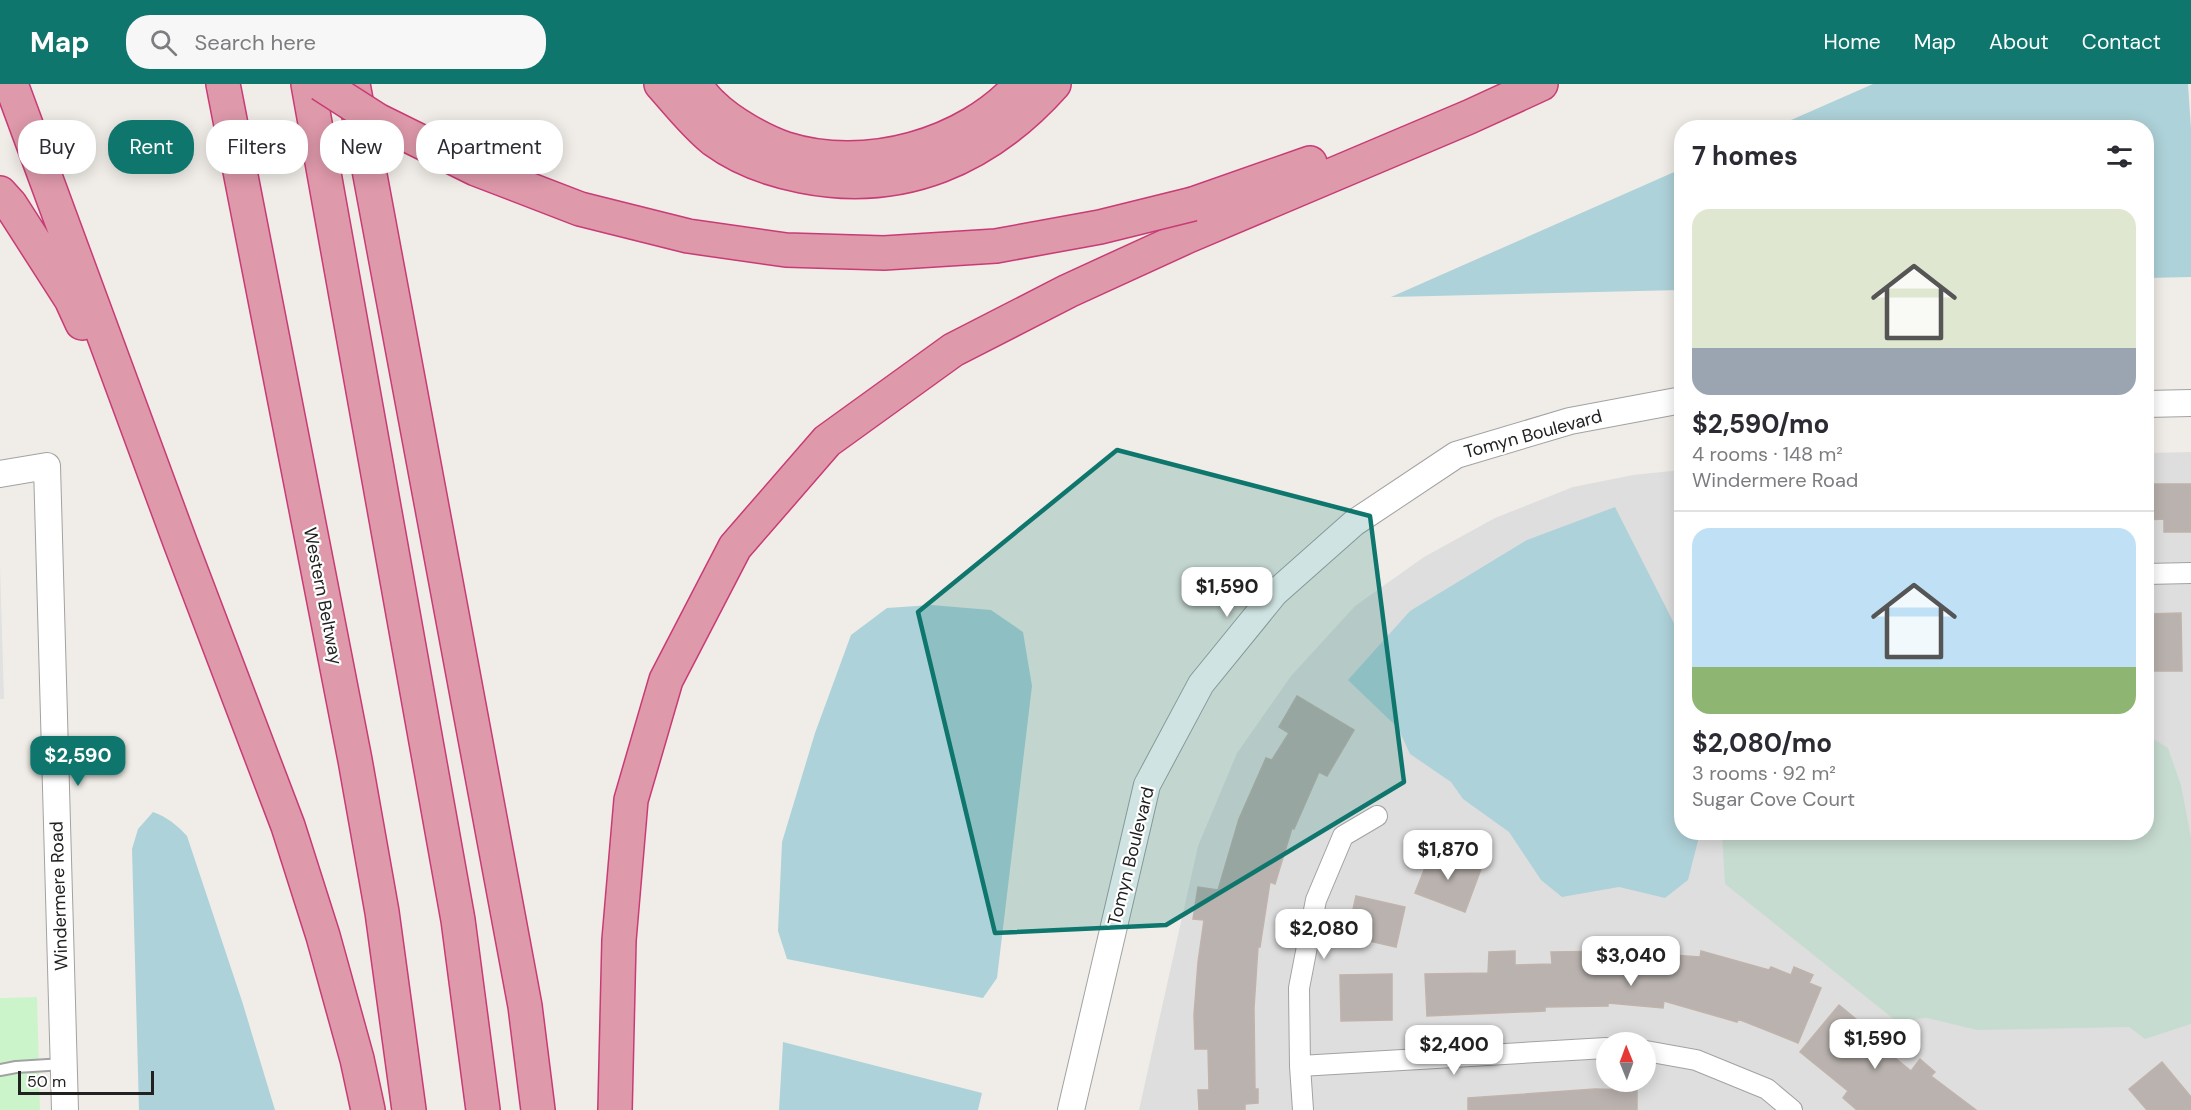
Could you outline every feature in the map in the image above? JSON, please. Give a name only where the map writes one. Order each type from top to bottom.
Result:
[{"type":"highway","points":[[11,84],[180,542],[288,826],[323,936],[357,1059],[368,1110]]},
{"type":"highway","name":"Western Beltway","points":[[223,84],[372,854],[382,912],[408,1110]]},
{"type":"highway","points":[[308,84],[458,920],[483,1110]]},
{"type":"highway","points":[[321,84],[377,120],[476,169],[580,209],[688,236],[786,250],[884,254],[996,246],[1100,227],[1193,204],[1534,84]]},
{"type":"highway","points":[[353,84],[525,1006],[538,1110]]},
{"type":"highway","points":[[660,84],[691,119],[716,141],[754,163],[786,173],[826,181],[869,182],[910,176],[956,160],[999,135],[1031,110],[1054,84]]},
{"type":"highway","points":[[694,84],[712,105],[751,133],[787,149],[828,157],[868,158],[906,152],[951,136],[990,112],[1021,84]]},
{"type":"highway","points":[[615,1110],[620,940],[631,800],[666,680],[735,547],[827,441],[953,350],[1068,291],[1188,236],[1469,117],[1541,84]]},
{"type":"highway","points":[[0,193],[10,204],[71,299],[118,397],[180,542]]},
{"type":"street","name":"Tomyn Boulevard","points":[[1071,1110],[1148,785],[1201,684],[1275,593],[1354,523],[1456,455],[1570,421],[1674,402]]},
{"type":"street","points":[[2154,404],[2191,403]]},
{"type":"street","name":"Windermere Road","points":[[0,474],[47,466],[65,1110]]},
{"type":"street","points":[[2154,574],[2191,573]]},
{"type":"street","points":[[1303,1110],[1299,988],[1316,900],[1343,836],[1377,816]]},
{"type":"street","points":[[1300,1066],[1596,1049]]},
{"type":"street","points":[[1656,1053],[1696,1060],[1767,1089],[1792,1110]]},
{"type":"lane","points":[[0,1070],[64,1064]]},
{"type":"highlighted area","points":[[1117,450],[1370,516],[1404,782],[1166,925],[995,933],[918,612]]},
{"type":"shaded area","points":[[2191,452],[2191,1110],[1139,1110],[1198,846],[1237,753],[1291,676],[1355,606],[1424,557],[1495,518],[1573,487],[1633,475],[1674,471],[1674,840],[2154,840],[2154,453]]},
{"type":"shaded area","points":[[0,564],[4,699],[0,699]]},
{"type":"green space","points":[[2154,739],[2168,748],[2181,785],[2191,837],[2191,1024],[2145,1039],[2129,1027],[1977,1030],[1927,1018],[1896,1021],[1725,884],[1722,840],[2154,840]]},
{"type":"green space","points":[[37,997],[40,1110],[0,1110],[0,998]]},
{"type":"water","points":[[1873,84],[2188,84],[2191,129],[2191,277],[2154,278],[2154,120],[1791,120]]},
{"type":"water","points":[[1674,172],[1674,290],[1391,297]]},
{"type":"water","points":[[1615,507],[1674,623],[1674,840],[1698,840],[1688,880],[1665,898],[1619,887],[1562,897],[1541,880],[1509,832],[1463,799],[1451,782],[1410,754],[1398,728],[1348,680],[1410,611],[1527,540]]},
{"type":"water","points":[[931,605],[991,610],[1023,632],[1032,686],[997,978],[983,998],[787,959],[778,931],[782,842],[815,733],[851,635],[887,608]]},
{"type":"water","points":[[153,812],[172,822],[187,836],[242,1001],[275,1110],[139,1110],[132,849],[138,829]]},
{"type":"water","points":[[783,1042],[982,1093],[978,1110],[779,1110]]},
{"type":"building","points":[[2154,484],[2191,484],[2191,532],[2164,532],[2164,519],[2154,520]]},
{"type":"building","points":[[2181,613],[2182,671],[2154,671],[2154,614]]},
{"type":"building","points":[[1297,696],[1354,730],[1327,776],[1319,772],[1294,829],[1292,828],[1275,884],[1270,882],[1260,947],[1258,947],[1254,1008],[1255,1089],[1258,1089],[1258,1103],[1245,1104],[1245,1110],[1199,1110],[1198,1090],[1209,1090],[1208,1049],[1195,1049],[1194,1015],[1204,920],[1193,919],[1198,887],[1218,890],[1239,819],[1266,758],[1272,760],[1289,733],[1279,727]]},
{"type":"building","points":[[1432,850],[1481,869],[1465,912],[1415,893]]},
{"type":"building","points":[[1356,896],[1405,907],[1396,947],[1347,936]]},
{"type":"building","points":[[1515,951],[1515,965],[1552,964],[1551,952],[1621,951],[1700,957],[1701,951],[1769,970],[1771,967],[1791,975],[1794,967],[1813,975],[1809,983],[1821,988],[1798,1043],[1738,1019],[1737,1022],[1664,1001],[1663,1008],[1608,1003],[1608,1006],[1545,1007],[1545,1011],[1427,1016],[1425,974],[1488,973],[1489,952]]},
{"type":"building","points":[[1392,974],[1392,1020],[1341,1021],[1340,975]]},
{"type":"building","points":[[1839,1005],[1880,1039],[1877,1043],[1911,1071],[1920,1059],[1935,1072],[1931,1076],[1976,1110],[1857,1110],[1843,1098],[1848,1091],[1800,1052]]},
{"type":"building","points":[[2162,1062],[2191,1097],[2191,1110],[2147,1110],[2129,1089]]},
{"type":"building","points":[[1596,1089],[1596,1092],[1637,1092],[1637,1110],[1468,1110],[1468,1098]]}]
